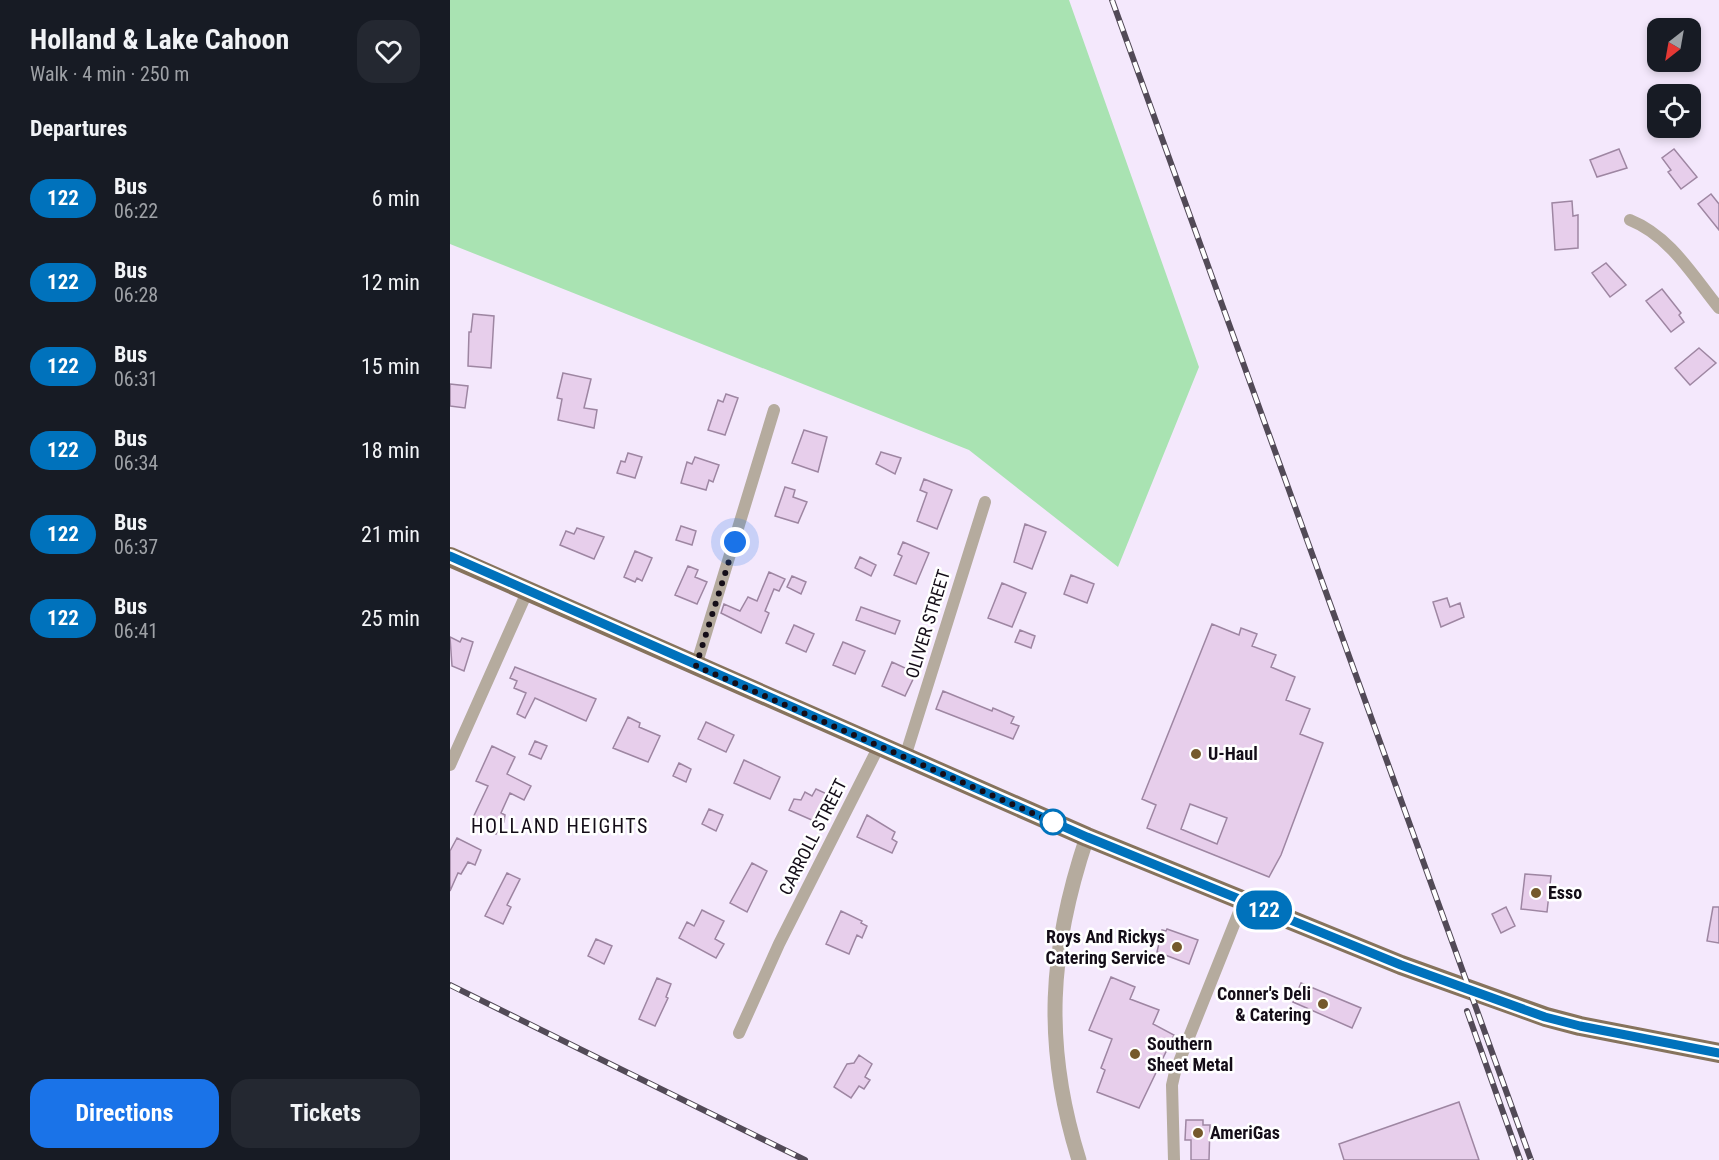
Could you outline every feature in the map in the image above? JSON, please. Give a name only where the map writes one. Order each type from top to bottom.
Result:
[{"type":"main road","points":[[450,556],[1087,837],[1411,969],[1545,1017],[1719,1053]]},
{"type":"street","points":[[1630,220],[1653,232],[1668,244],[1719,308]]},
{"type":"street","points":[[1708,294],[1719,285]]},
{"type":"street","points":[[696,666],[774,410]]},
{"type":"street","name":"OLIVER STREET","points":[[905,758],[985,502]]},
{"type":"street","points":[[450,765],[528,590]]},
{"type":"street","name":"CARROLL STREET","points":[[739,1033],[779,944],[879,746]]},
{"type":"street","points":[[1079,1160],[1059,1080],[1054,996],[1062,924],[1087,837]]},
{"type":"street","points":[[1174,1160],[1172,1091],[1174,1072],[1243,902]]},
{"type":"green space","points":[[450,0],[1069,0],[1199,367],[1118,567],[969,450],[450,244]]},
{"type":"building","points":[[1619,149],[1627,168],[1597,177],[1590,160]]},
{"type":"building","points":[[1674,149],[1697,177],[1681,189],[1668,172],[1671,170],[1662,158]]},
{"type":"building","points":[[1711,194],[1719,204],[1719,230],[1698,204]]},
{"type":"building","points":[[1572,201],[1573,216],[1578,215],[1578,248],[1555,250],[1552,203]]},
{"type":"building","points":[[1606,263],[1626,285],[1610,297],[1592,273]]},
{"type":"building","points":[[1662,289],[1681,313],[1679,315],[1684,322],[1671,332],[1646,301]]},
{"type":"building","points":[[473,314],[494,316],[491,368],[468,366],[469,332],[471,332]]},
{"type":"building","points":[[1699,348],[1716,363],[1690,385],[1675,368]]},
{"type":"building","points":[[563,373],[591,379],[584,408],[597,410],[594,428],[558,420],[562,399],[557,398]]},
{"type":"building","points":[[450,384],[468,386],[465,408],[450,406]]},
{"type":"building","points":[[726,394],[738,398],[725,435],[708,430],[718,400],[723,402]]},
{"type":"building","points":[[804,430],[827,437],[818,472],[792,463]]},
{"type":"building","points":[[881,452],[901,458],[895,474],[876,464]]},
{"type":"building","points":[[628,453],[642,457],[635,478],[617,473],[621,461],[625,462]]},
{"type":"building","points":[[695,457],[719,465],[713,482],[709,480],[706,490],[681,483],[687,462],[692,464]]},
{"type":"building","points":[[924,479],[952,490],[937,529],[917,521],[927,493],[920,490]]},
{"type":"building","points":[[785,487],[795,490],[793,497],[807,502],[798,523],[775,516]]},
{"type":"building","points":[[1025,524],[1046,532],[1032,569],[1014,562]]},
{"type":"building","points":[[681,526],[696,531],[692,545],[676,540]]},
{"type":"building","points":[[577,528],[604,537],[594,559],[560,545],[566,531],[574,534]]},
{"type":"building","points":[[903,542],[929,553],[916,584],[894,575],[902,556],[898,554]]},
{"type":"building","points":[[635,551],[652,558],[642,581],[637,578],[635,582],[624,577]]},
{"type":"building","points":[[860,557],[876,565],[871,576],[855,568]]},
{"type":"building","points":[[688,566],[698,570],[695,577],[707,582],[697,604],[675,595]]},
{"type":"building","points":[[769,572],[785,579],[779,591],[774,589],[765,611],[769,613],[761,633],[721,613],[724,604],[740,611],[748,597],[757,601]]},
{"type":"building","points":[[1071,575],[1094,584],[1087,603],[1064,594]]},
{"type":"building","points":[[792,576],[806,582],[801,594],[787,587]]},
{"type":"building","points":[[1002,583],[1026,593],[1012,627],[988,618]]},
{"type":"building","points":[[1447,598],[1450,607],[1460,603],[1464,617],[1441,627],[1433,602]]},
{"type":"building","points":[[861,607],[900,621],[895,634],[856,620]]},
{"type":"building","points":[[1212,624],[1239,635],[1241,628],[1257,634],[1252,646],[1276,655],[1271,667],[1295,677],[1286,700],[1310,709],[1300,734],[1323,743],[1281,855],[1269,877],[1147,828],[1156,805],[1142,799]],"holes":[[[1190,804],[1227,818],[1217,844],[1181,829]]]},
{"type":"building","points":[[794,625],[814,634],[806,652],[786,643]]},
{"type":"building","points":[[1020,630],[1035,636],[1031,648],[1015,642]]},
{"type":"building","points":[[450,637],[460,642],[462,638],[473,642],[464,671],[452,666]]},
{"type":"building","points":[[843,642],[865,651],[855,674],[833,665]]},
{"type":"building","points":[[892,662],[916,673],[905,696],[882,686]]},
{"type":"building","points":[[515,667],[596,699],[586,721],[535,698],[525,718],[517,714],[526,693],[514,688],[517,681],[510,678]]},
{"type":"building","points":[[943,691],[992,711],[993,708],[1014,717],[1011,723],[1019,726],[1013,739],[936,709]]},
{"type":"building","points":[[628,717],[640,723],[639,727],[660,736],[648,762],[613,748]]},
{"type":"building","points":[[706,722],[734,735],[726,752],[698,739]]},
{"type":"building","points":[[535,741],[547,746],[541,759],[529,754]]},
{"type":"building","points":[[492,746],[515,757],[507,774],[531,786],[524,800],[510,793],[501,813],[505,815],[504,822],[496,834],[471,822],[488,786],[476,781]]},
{"type":"building","points":[[744,760],[780,777],[770,799],[734,783]]},
{"type":"building","points":[[679,763],[691,769],[686,782],[673,776]]},
{"type":"building","points":[[816,789],[827,794],[814,821],[789,810],[794,799],[801,800],[805,792],[812,796]]},
{"type":"building","points":[[709,809],[723,815],[716,831],[702,824]]},
{"type":"building","points":[[867,815],[895,832],[892,839],[897,842],[892,853],[857,837]]},
{"type":"building","points":[[457,838],[481,850],[475,865],[468,862],[461,874],[458,873],[450,891],[450,851]]},
{"type":"building","points":[[752,863],[767,871],[747,912],[730,903]]},
{"type":"building","points":[[507,873],[520,879],[507,905],[511,907],[503,924],[485,916]]},
{"type":"building","name":"Esso","points":[[1525,874],[1551,876],[1547,912],[1521,909]]},
{"type":"building","points":[[1506,907],[1515,926],[1501,933],[1492,914]]},
{"type":"building","points":[[1713,907],[1719,907],[1719,943],[1707,941]]},
{"type":"building","points":[[702,910],[724,921],[715,939],[724,944],[716,958],[679,938],[687,922],[694,926]]},
{"type":"building","points":[[841,911],[862,921],[861,923],[867,926],[862,938],[857,935],[849,954],[826,944]]},
{"type":"building","name":"Roys And Rickys Catering Service","points":[[1167,929],[1198,940],[1189,964],[1157,952],[1162,930]]},
{"type":"building","points":[[596,939],[612,946],[604,964],[588,956]]},
{"type":"building","name":"Southern Sheet Metal","points":[[1111,977],[1135,987],[1130,999],[1159,1010],[1153,1024],[1174,1035],[1139,1108],[1097,1092],[1105,1070],[1101,1068],[1112,1039],[1089,1030]]},
{"type":"building","points":[[657,978],[671,984],[666,997],[668,998],[655,1026],[639,1019]]},
{"type":"building","points":[[1301,983],[1361,1008],[1352,1028],[1293,1002]]},
{"type":"building","points":[[859,1055],[872,1064],[865,1077],[870,1080],[864,1089],[859,1086],[851,1098],[834,1087],[847,1064],[854,1063]]},
{"type":"building","points":[[1459,1102],[1479,1160],[1344,1160],[1339,1144]]},
{"type":"building","name":"AmeriGas","points":[[1186,1120],[1203,1120],[1203,1125],[1210,1125],[1209,1160],[1191,1160],[1191,1140],[1185,1140]]},
{"type":"railway","points":[[1112,0],[1531,1160]]},
{"type":"railway","points":[[450,985],[805,1160]]},
{"type":"railway","points":[[1467,1011],[1520,1160]]},
{"type":"bus line","name":"122","points":[[450,556],[1144,862],[1401,965],[1545,1017],[1719,1053]]},
{"type":"place","name":"U-Haul","points":[[1196,754]]},
{"type":"place","name":"Esso","points":[[1536,893]]},
{"type":"place","name":"Roys And Rickys Catering Service","points":[[1177,947]]},
{"type":"place","name":"Conner's Deli & Catering","points":[[1323,1004]]},
{"type":"place","name":"Southern Sheet Metal","points":[[1135,1054]]},
{"type":"place","name":"AmeriGas","points":[[1198,1133]]},
{"type":"district","name":"HOLLAND HEIGHTS","points":[[560,826]]},
{"type":"route","points":[[735,542],[696,666],[1053,822]]}]
